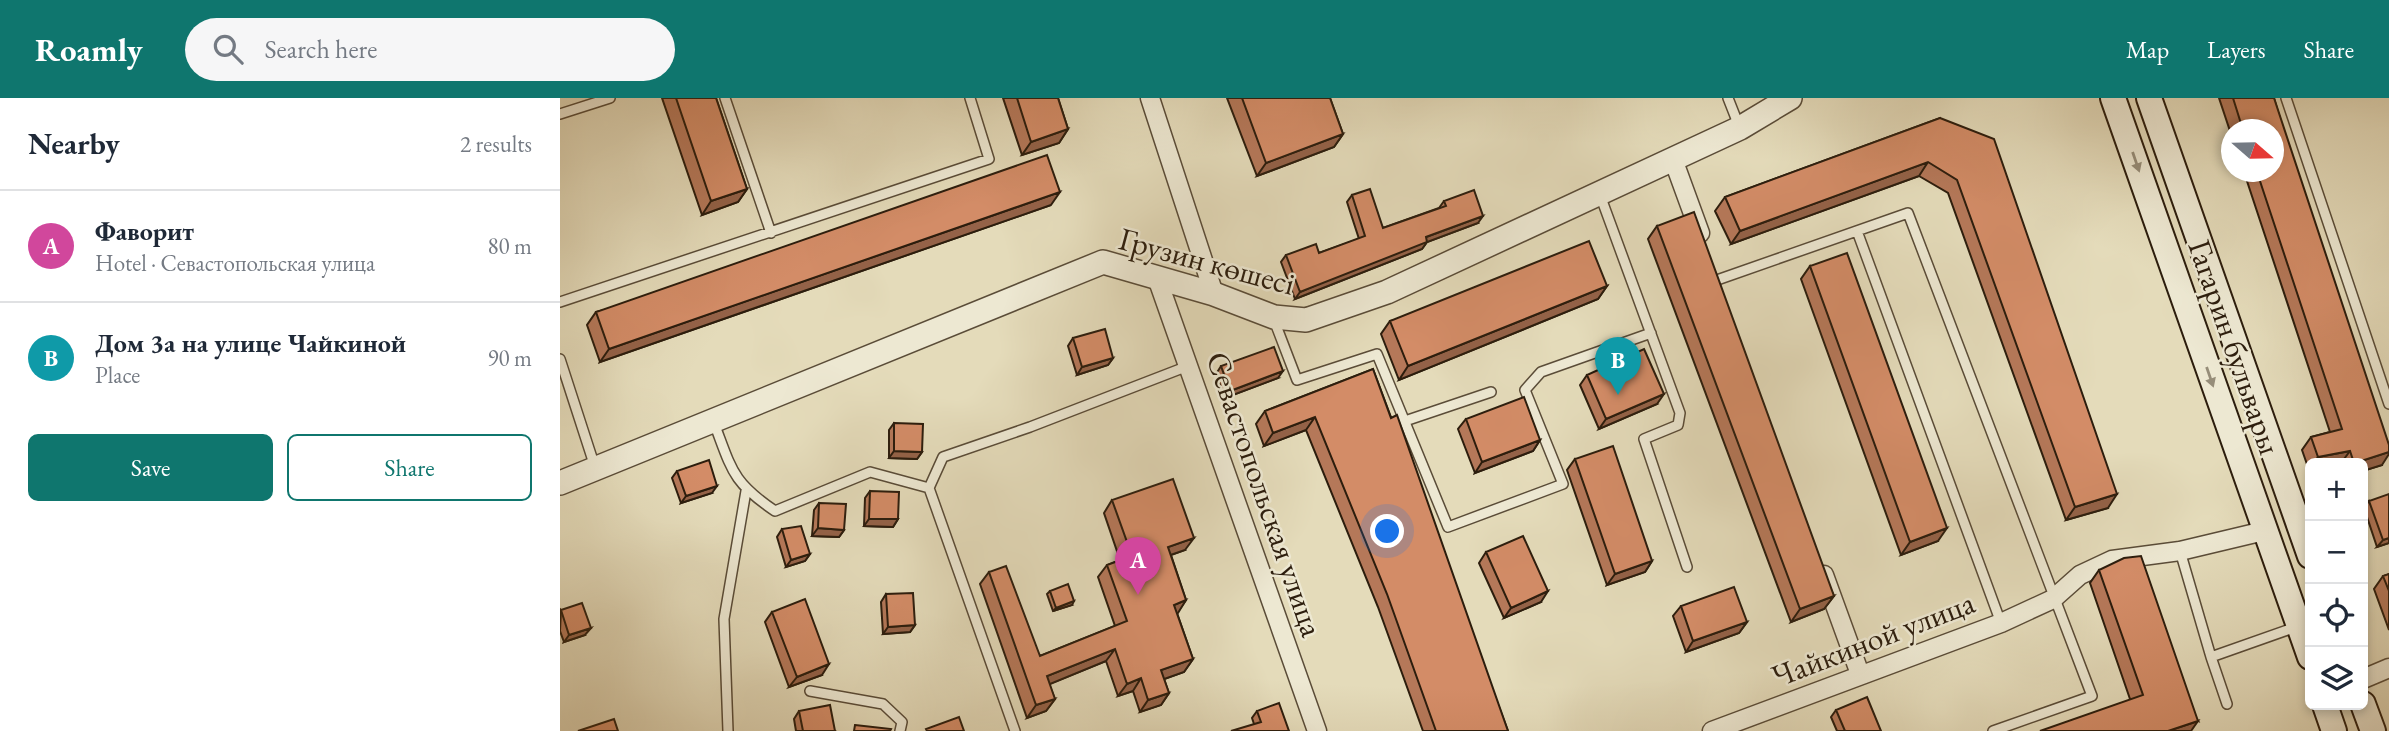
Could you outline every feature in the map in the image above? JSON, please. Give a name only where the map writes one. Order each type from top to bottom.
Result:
[{"type":"main road","name":"Гагарин бульвары","points":[[2113,98],[2263,531],[2307,647]]},
{"type":"main road","name":"Гагарин бульвары","points":[[2149,98],[2305,542]]},
{"type":"main road","points":[[2327,710],[2334,731]]},
{"type":"main road","points":[[2365,710],[2373,731]]},
{"type":"street","points":[[1150,98],[1214,294]]},
{"type":"street","name":"Грузин көшесі","points":[[560,482],[1103,262],[1214,294],[1274,317],[1306,320],[1387,292],[1740,128],[1790,98]]},
{"type":"street","points":[[1673,159],[1715,274]]},
{"type":"street","name":"Севастопольская улица","points":[[1157,278],[1317,731]]},
{"type":"street","name":"Чайкиной улица","points":[[1712,731],[1748,725],[1860,674],[2001,623],[2053,599],[2080,575],[2112,560],[2180,551],[2263,531]]},
{"type":"street","points":[[1819,560],[1860,674]]},
{"type":"street","points":[[2368,677],[2389,668]]},
{"type":"lane","points":[[560,114],[610,98]]},
{"type":"lane","points":[[725,98],[771,233]]},
{"type":"lane","points":[[560,302],[989,159],[970,98]]},
{"type":"lane","points":[[1728,98],[1740,128]]},
{"type":"lane","points":[[2286,98],[2389,404]]},
{"type":"lane","points":[[1599,193],[1680,413],[1678,425],[1644,439],[1687,567]]},
{"type":"lane","points":[[1715,274],[1908,213],[2092,696],[1993,731]]},
{"type":"lane","points":[[1857,231],[2001,623]]},
{"type":"lane","points":[[1274,317],[1297,380],[1377,354],[1448,527],[1563,484],[1525,390],[1541,372],[1651,333]]},
{"type":"lane","points":[[560,359],[595,468]]},
{"type":"lane","points":[[1015,731],[929,488],[943,457],[1188,366]]},
{"type":"lane","points":[[1405,421],[1490,392]]},
{"type":"lane","points":[[713,420],[732,469],[746,491],[775,510],[870,472],[929,488]]},
{"type":"lane","points":[[728,731],[724,619],[746,491]]},
{"type":"lane","points":[[2180,551],[2227,704]]},
{"type":"lane","points":[[2211,657],[2301,625]]},
{"type":"lane","points":[[810,691],[883,704],[902,722],[900,731]]},
{"type":"building","points":[[676,98],[716,98],[747,189],[711,201]]},
{"type":"building","points":[[1017,98],[1058,98],[1068,129],[1031,142]]},
{"type":"building","points":[[1242,98],[1330,98],[1343,134],[1266,163]]},
{"type":"building","points":[[2233,98],[2274,98],[2281,119],[2240,119]]},
{"type":"building","points":[[1940,118],[1994,139],[2117,494],[2075,507],[1957,180],[1928,162],[1740,231],[1725,197]]},
{"type":"building","points":[[2284,128],[2389,445],[2389,452],[2368,459],[2352,458],[2350,451],[2318,457],[2311,437],[2342,429],[2260,182],[2284,182]]},
{"type":"building","points":[[1047,155],[1060,192],[609,349],[596,312]]},
{"type":"building","points":[[1370,189],[1383,228],[1446,206],[1444,201],[1474,190],[1483,216],[1426,237],[1427,242],[1300,292],[1286,255],[1316,244],[1319,253],[1365,236],[1352,195]]},
{"type":"building","points":[[1694,212],[1834,596],[1800,609],[1657,226]]},
{"type":"building","points":[[1589,241],[1607,286],[1408,366],[1390,321]]},
{"type":"building","points":[[1847,253],[1947,528],[1910,542],[1810,266]]},
{"type":"building","points":[[1105,329],[1113,358],[1082,367],[1073,338]]},
{"type":"building","points":[[1274,347],[1283,371],[1230,391],[1221,366]]},
{"type":"building","points":[[1644,349],[1664,394],[1606,419],[1587,375]]},
{"type":"building","points":[[1373,369],[1391,418],[1397,415],[1508,731],[1436,731],[1387,594],[1315,417],[1273,433],[1265,411]]},
{"type":"building","points":[[1524,397],[1540,440],[1482,462],[1466,419]]},
{"type":"building","points":[[894,423],[923,424],[922,452],[894,451]]},
{"type":"building","points":[[1613,446],[1652,561],[1615,574],[1575,459]]},
{"type":"building","points":[[709,460],[717,486],[686,496],[677,471]]},
{"type":"building","points":[[1173,479],[1194,538],[1168,547],[1186,600],[1174,605],[1193,659],[1161,670],[1169,693],[1148,700],[1141,678],[1127,684],[1115,649],[1047,676],[1055,699],[1036,705],[989,572],[1006,566],[1040,656],[1127,621],[1107,565],[1132,556],[1112,500]]},
{"type":"building","points":[[870,491],[899,492],[898,519],[869,519]]},
{"type":"building","points":[[2389,494],[2389,538],[2383,540],[2369,501]]},
{"type":"building","points":[[819,503],[846,504],[844,530],[818,528]]},
{"type":"building","points":[[801,526],[810,554],[791,560],[782,529]]},
{"type":"building","points":[[1523,536],[1548,591],[1511,608],[1486,552]]},
{"type":"building","points":[[2141,556],[2198,721],[2168,731],[2040,731],[2143,695],[2099,570],[2124,558]]},
{"type":"building","points":[[2389,574],[2389,591],[2383,576]]},
{"type":"building","points":[[1068,584],[1074,601],[1056,608],[1050,591]]},
{"type":"building","points":[[1734,587],[1747,622],[1693,641],[1681,606]]},
{"type":"building","points":[[913,593],[915,625],[888,627],[886,594]]},
{"type":"building","points":[[805,599],[829,664],[797,677],[772,612]]},
{"type":"building","points":[[582,603],[591,628],[569,635],[561,610]]},
{"type":"building","points":[[1867,697],[1881,731],[1845,731],[1836,710]]},
{"type":"building","points":[[1279,703],[1289,731],[1231,731],[1261,722],[1257,711]]},
{"type":"building","points":[[830,705],[835,731],[803,731],[799,711]]},
{"type":"building","points":[[959,717],[964,731],[926,729]]},
{"type":"building","points":[[614,719],[618,731],[578,731]]},
{"type":"building","points":[[855,725],[891,729],[854,731]]},
{"type":"place","name":"Дом 3а на улице Чайкиной","points":[[1618,395]]},
{"type":"place","name":"Фаворит","points":[[1138,595]]}]
